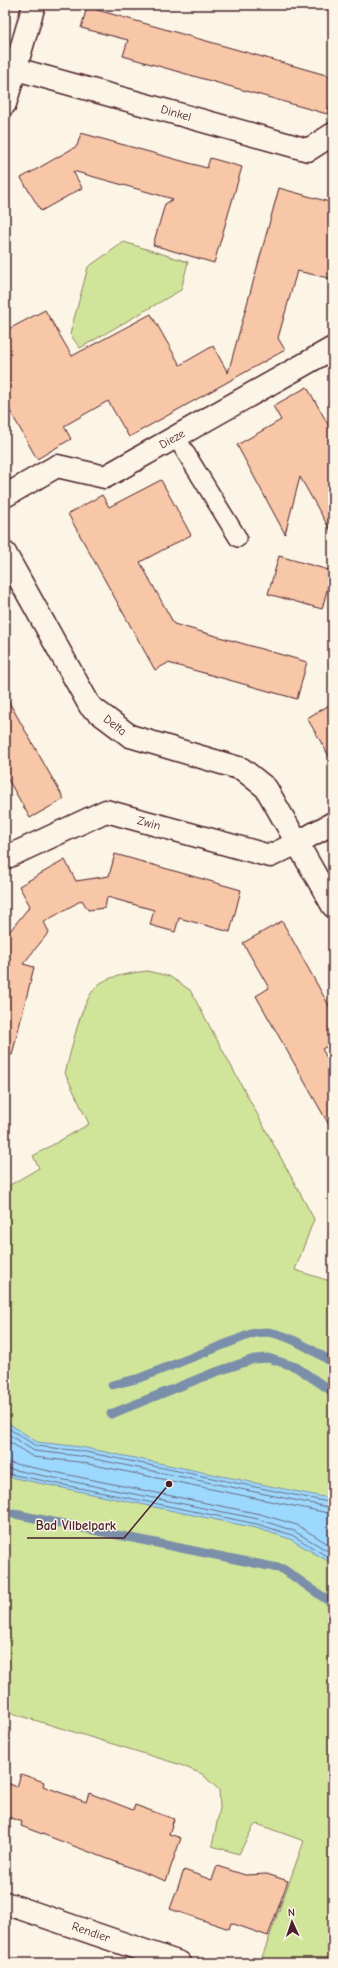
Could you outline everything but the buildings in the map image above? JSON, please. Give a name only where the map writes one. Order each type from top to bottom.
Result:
[{"type":"street","points":[[5,104],[34,5]]},
{"type":"street","name":"Dinkel","points":[[16,69],[308,150],[333,134]]},
{"type":"street","name":"Dieze","points":[[5,496],[57,466],[105,477],[333,348]]},
{"type":"street","name":"Delta","points":[[5,553],[90,706],[130,736],[242,769],[266,788],[333,906]]},
{"type":"street","name":"Zwin","points":[[5,858],[106,811],[270,856],[297,843]]},
{"type":"street","points":[[297,843],[333,823]]},
{"type":"street","name":"Rendier","points":[[5,1903],[179,1963]]},
{"type":"lane","points":[[176,437],[238,538]]},
{"type":"green space","points":[[124,242],[188,262],[181,290],[80,348],[70,334],[88,267]]},
{"type":"green space","points":[[147,971],[169,976],[190,990],[314,1219],[295,1270],[333,1282],[333,1963],[260,1963],[304,1841],[257,1824],[253,1827],[239,1854],[212,1846],[220,1808],[219,1790],[202,1774],[178,1764],[5,1711],[5,1188],[39,1168],[33,1156],[89,1124],[65,1073],[81,1015],[91,994],[101,983],[113,977]]},
{"type":"water","points":[[5,1421],[37,1442],[81,1447],[333,1499],[333,1564],[290,1539],[256,1528],[5,1476]]},
{"type":"waterway","points":[[112,1385],[140,1378],[251,1334],[261,1332],[275,1333],[284,1336],[310,1348],[333,1363]]},
{"type":"waterway","points":[[111,1414],[213,1373],[254,1359],[268,1358],[296,1367],[333,1392]]},
{"type":"waterway","points":[[5,1512],[283,1569],[333,1604]]},
{"type":"place","name":"Bad Vilbelpark","points":[[169,1484]]}]
